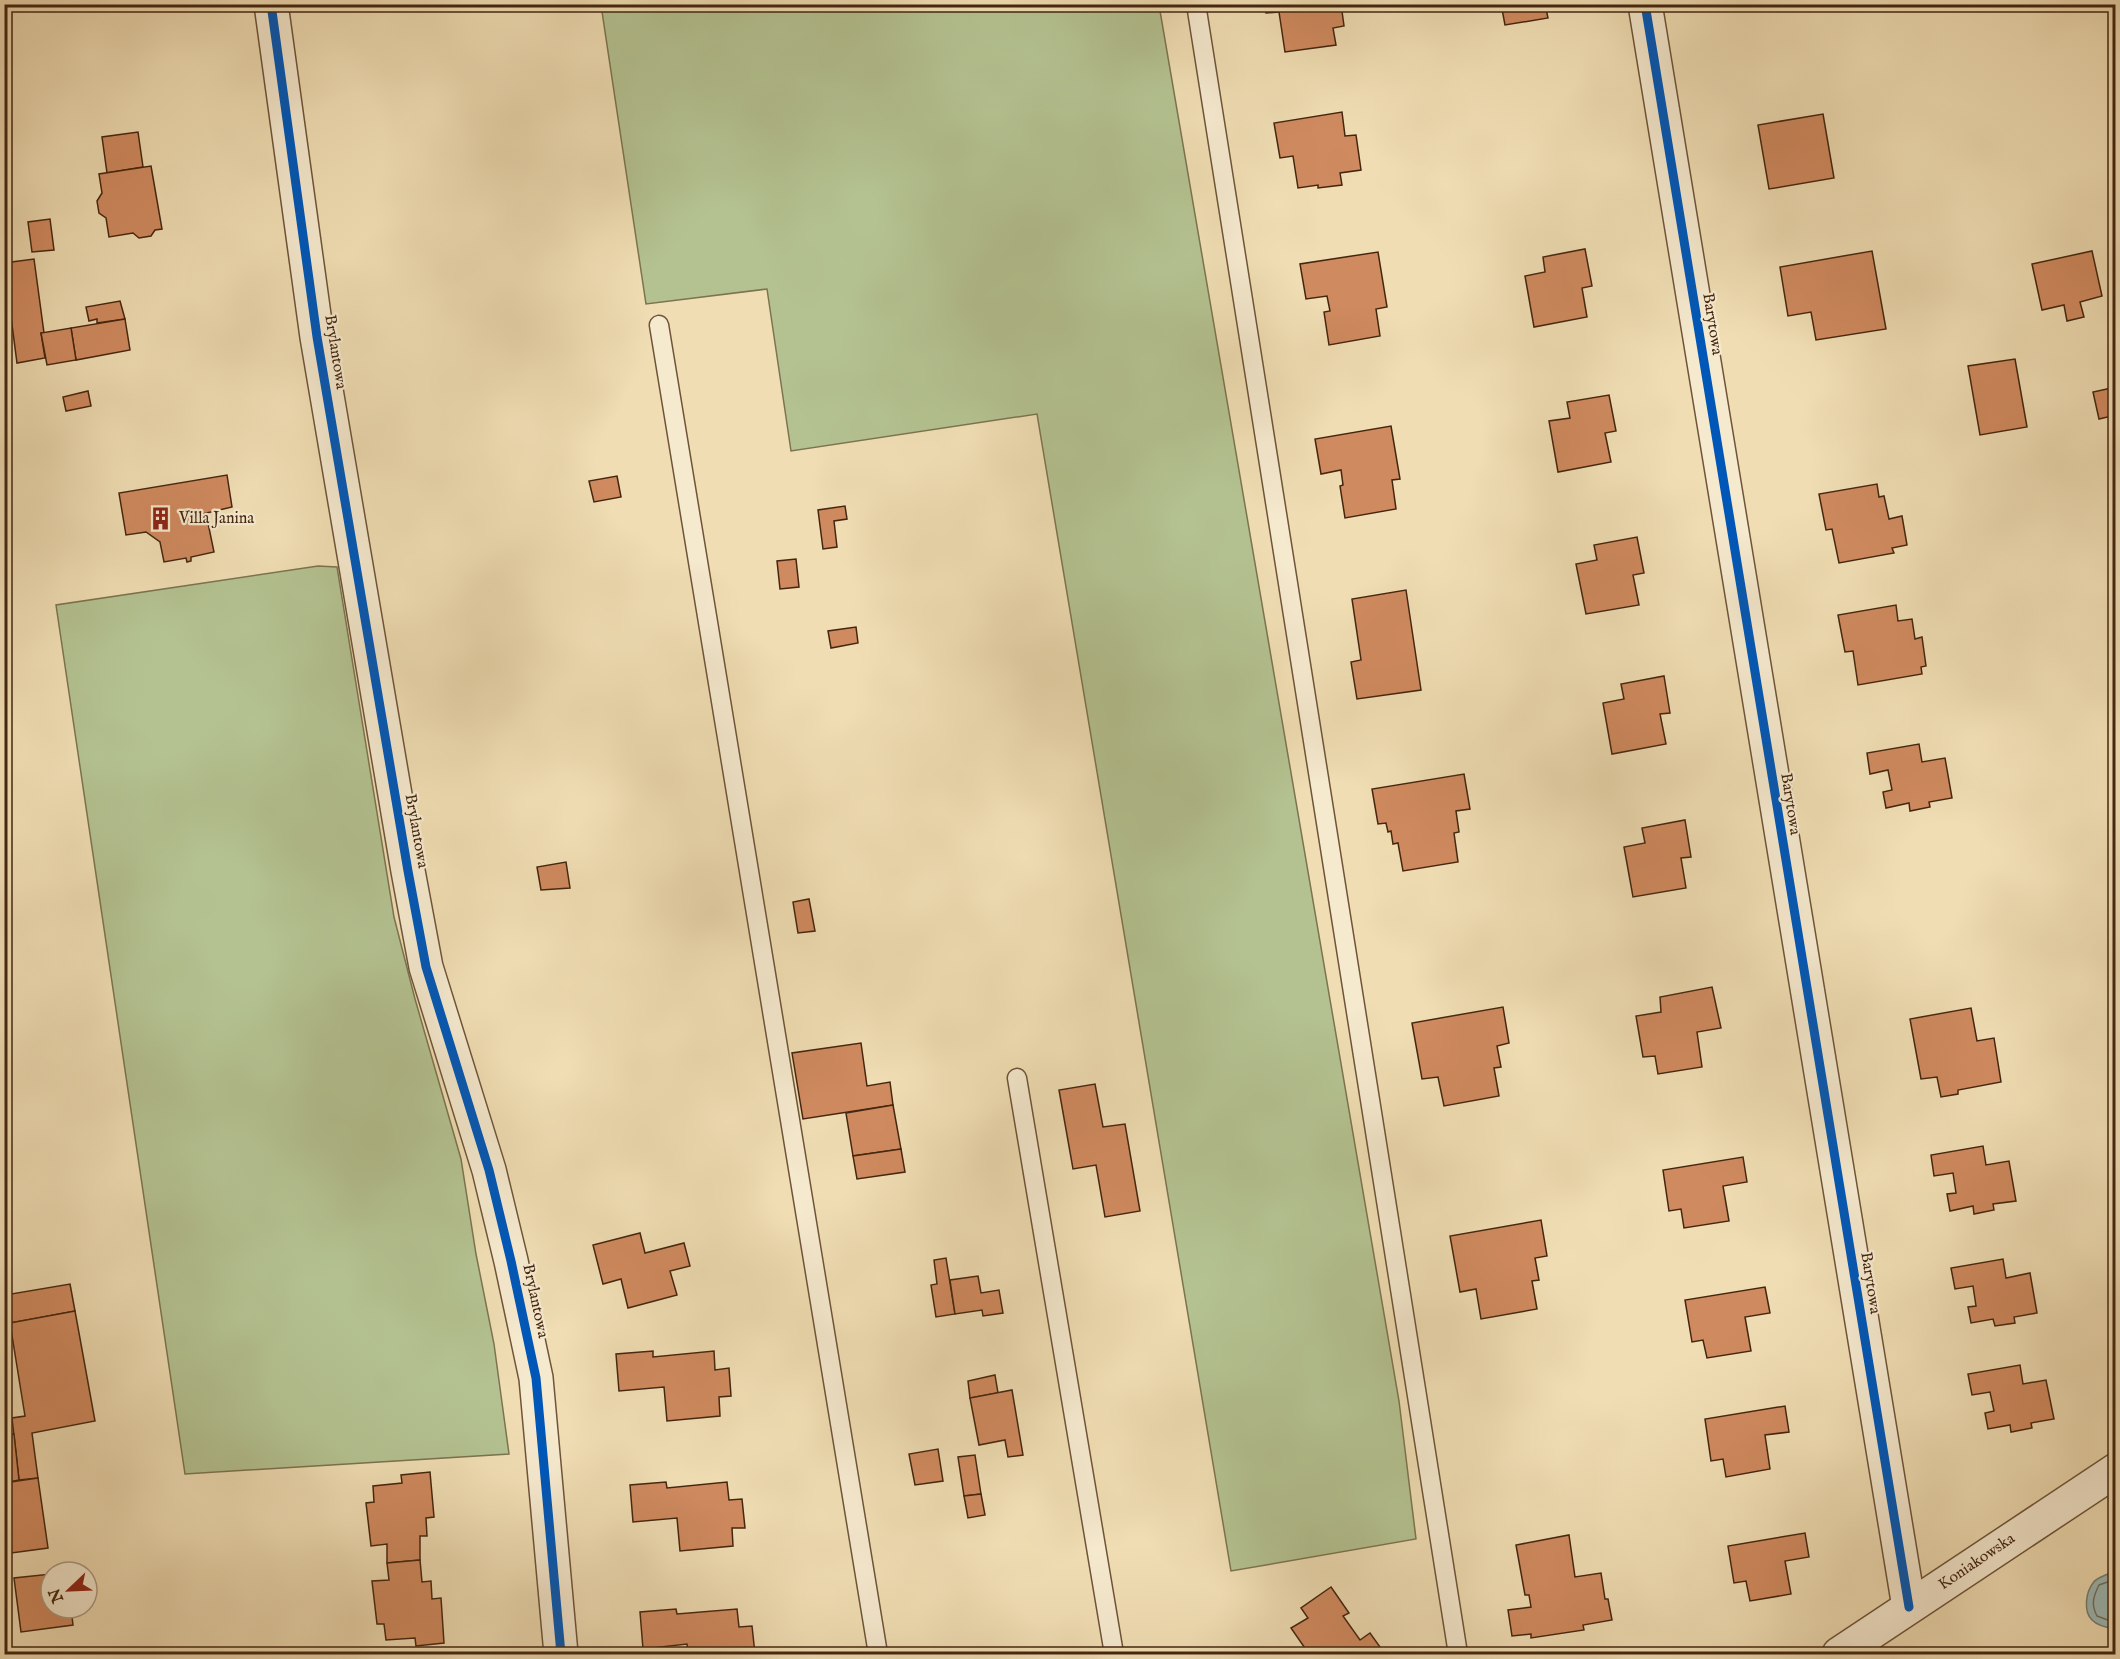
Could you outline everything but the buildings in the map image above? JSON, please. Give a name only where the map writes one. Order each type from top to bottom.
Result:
[{"type":"street","name":"Brylantowa","points":[[271,4],[317,337],[426,967],[489,1170],[536,1378],[561,1654]]},
{"type":"street","name":"Barytowa","points":[[1645,4],[1909,1607]]},
{"type":"street","name":"Koniakowska","points":[[1839,1654],[2115,1470]]},
{"type":"lane","points":[[1196,4],[1458,1654]]},
{"type":"lane","points":[[659,325],[878,1654]]},
{"type":"lane","points":[[1017,1078],[1114,1654]]},
{"type":"green space","points":[[601,5],[1159,5],[1399,1401],[1416,1539],[1231,1571],[1037,414],[791,451],[767,289],[646,304]]},
{"type":"green space","points":[[318,566],[337,567],[394,917],[461,1159],[476,1254],[494,1344],[509,1454],[185,1474],[56,605]]},
{"type":"water","points":[[2110,1573],[2115,1573],[2115,1629],[2094,1622],[2087,1612],[2087,1596],[2093,1583]]},
{"type":"cycle path","points":[[271,4],[317,337],[426,967],[489,1170],[536,1378],[561,1654]]},
{"type":"cycle path","points":[[1645,4],[1909,1607]]},
{"type":"place","name":"Villa Janina","points":[[161,519]]}]
